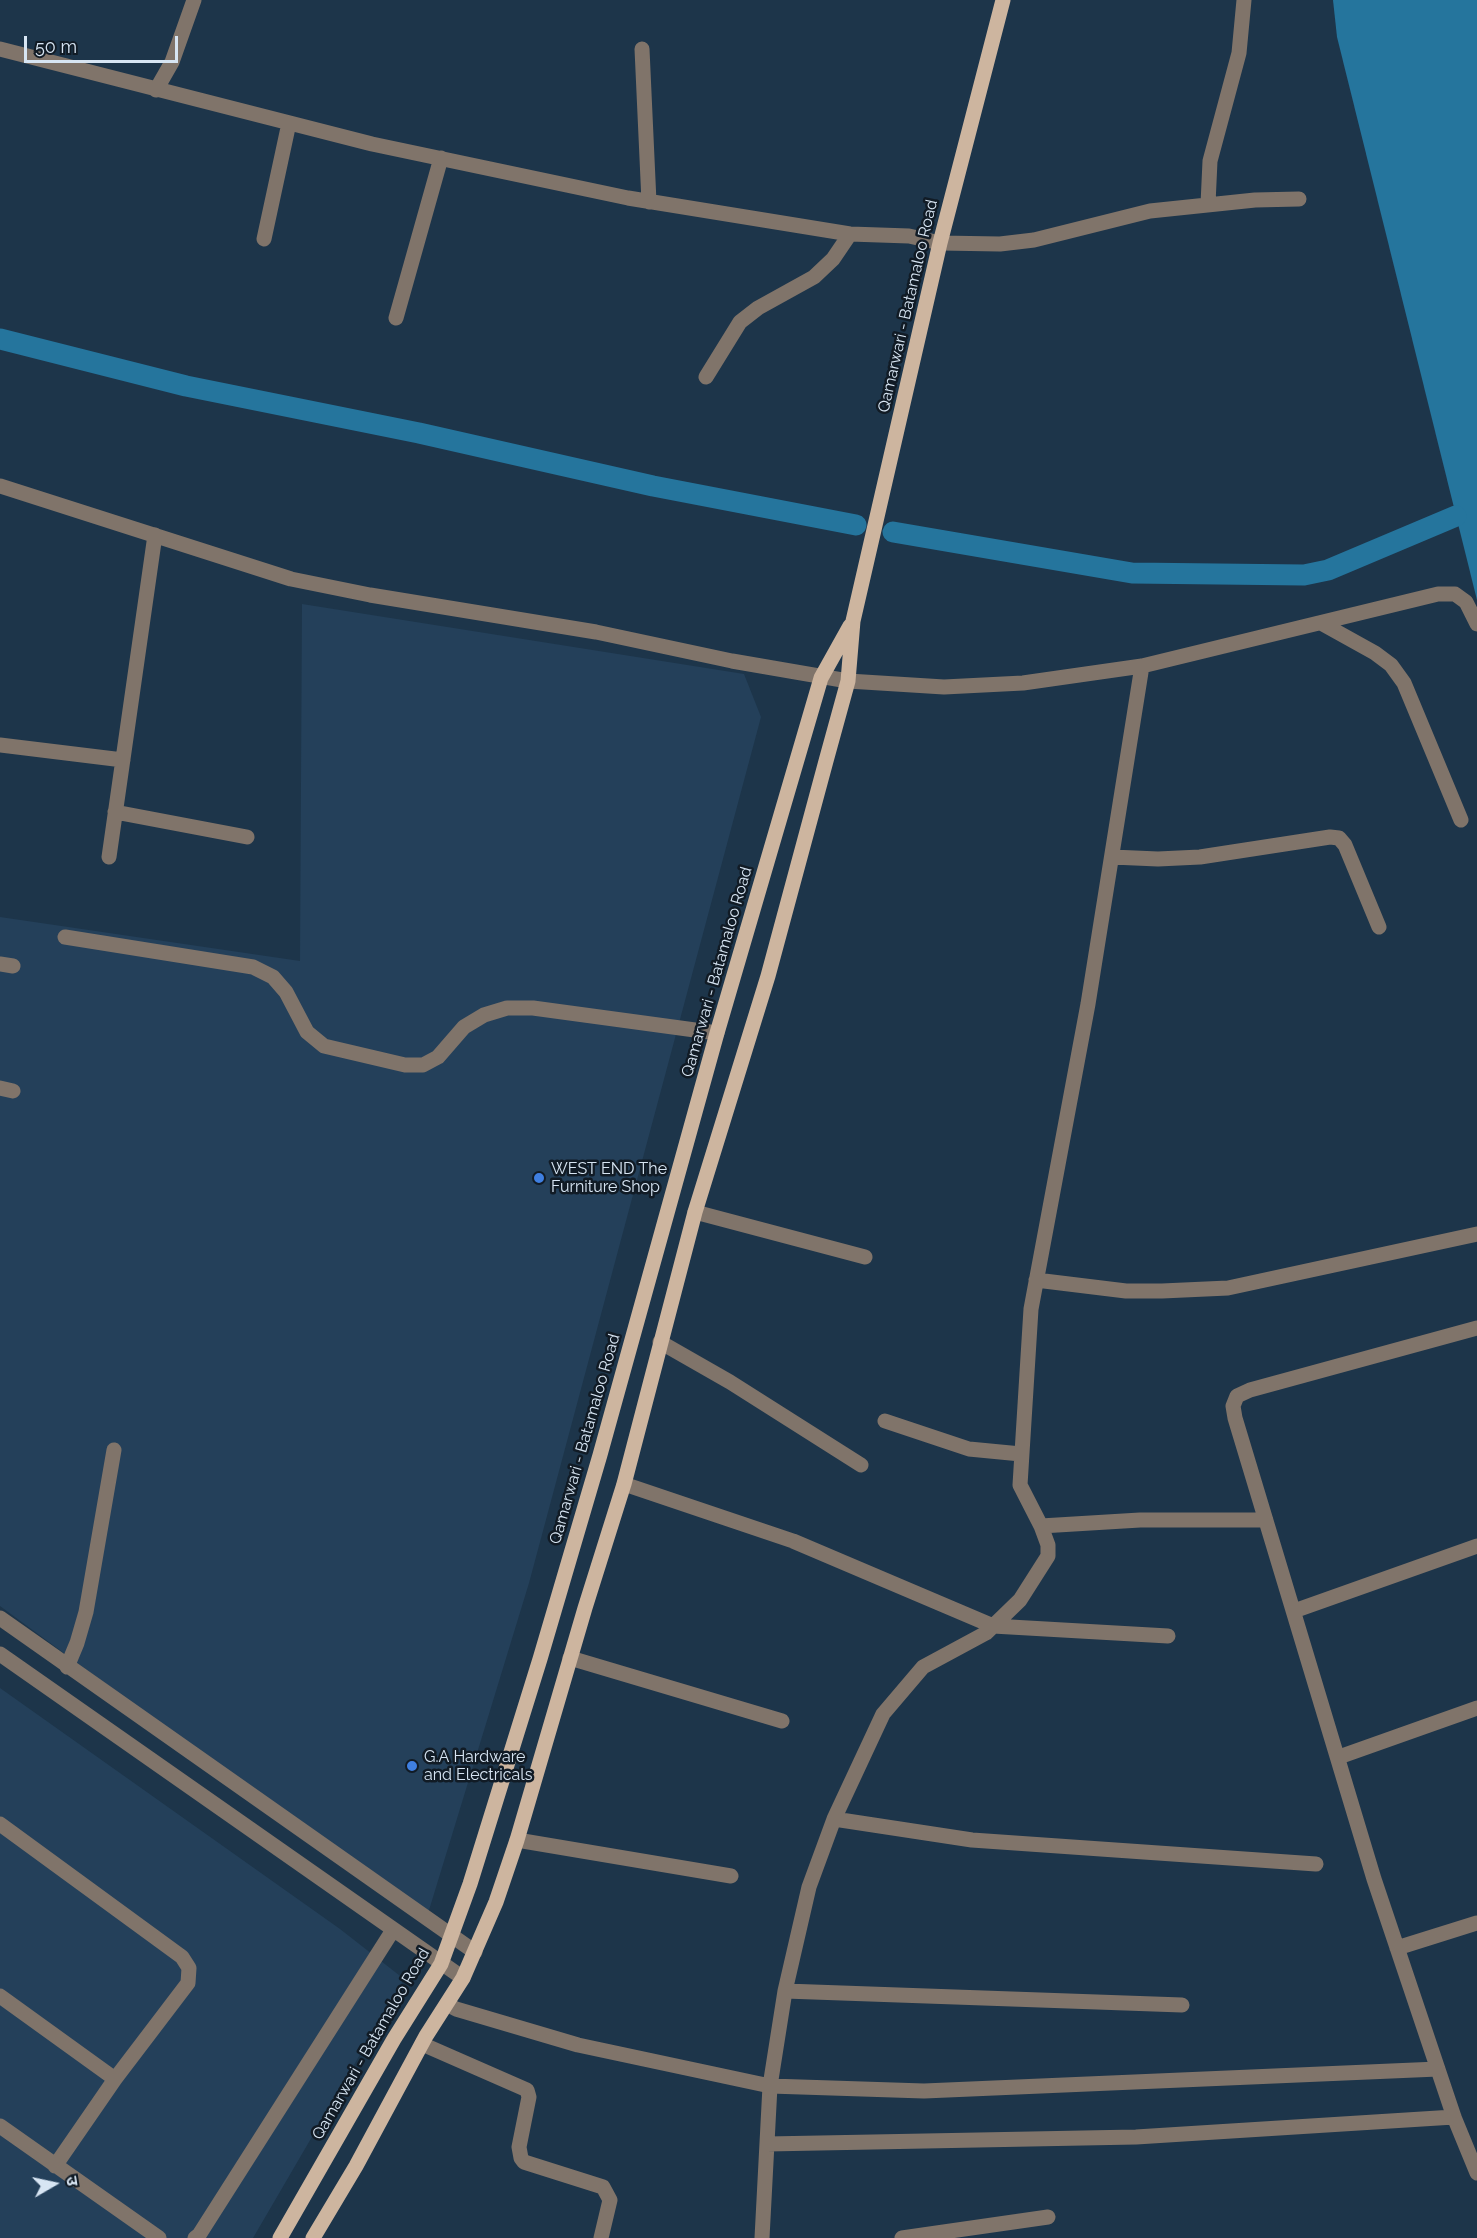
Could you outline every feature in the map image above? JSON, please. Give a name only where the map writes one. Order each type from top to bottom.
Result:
[{"type":"main road","name":"Qamarwari - Batamaloo Road","points":[[314,2238],[422,2044],[463,1978],[496,1902],[517,1840],[624,1484],[695,1212],[768,976],[848,681],[853,621],[940,243],[1003,0]]},
{"type":"main road","name":"Qamarwari - Batamaloo Road","points":[[280,2238],[394,2039],[441,1964],[470,1884],[600,1455],[717,1033],[821,678],[853,621]]},
{"type":"street","points":[[156,90],[172,62],[194,0]]},
{"type":"street","points":[[1208,204],[1210,161],[1239,53],[1244,0]]},
{"type":"street","points":[[0,49],[289,123],[441,158],[649,202],[849,234],[909,236],[940,243],[1000,244],[1034,240],[1150,211],[1255,200],[1299,199]]},
{"type":"street","points":[[642,49],[649,202]]},
{"type":"street","points":[[264,239],[289,123]]},
{"type":"street","points":[[396,318],[441,158]]},
{"type":"street","points":[[706,377],[740,322],[758,308],[814,277],[833,259],[849,234]]},
{"type":"street","points":[[0,486],[291,579],[370,595],[596,632],[732,661],[848,681],[944,687],[1023,683],[1142,666],[1438,594],[1455,594],[1466,602],[1477,624]]},
{"type":"street","points":[[109,857],[156,534]]},
{"type":"street","points":[[1321,623],[1375,653],[1391,665],[1404,683],[1461,820]]},
{"type":"street","points":[[762,2238],[770,2086],[785,1991],[809,1887],[834,1819],[883,1714],[923,1667],[973,1641],[993,1626],[1020,1600],[1046,1562],[1048,1545],[1020,1485],[1031,1310],[1088,1004],[1142,666]]},
{"type":"street","points":[[0,745],[123,760]]},
{"type":"street","points":[[115,812],[247,837]]},
{"type":"street","points":[[1112,857],[1158,859],[1200,857],[1330,837],[1339,838],[1346,845],[1379,927]]},
{"type":"street","points":[[65,937],[253,968],[273,977],[286,992],[307,1032],[324,1046],[405,1065],[423,1065],[438,1057],[464,1027],[484,1015],[507,1008],[533,1008],[717,1033]]},
{"type":"street","points":[[695,1212],[865,1257]]},
{"type":"street","points":[[1036,1280],[1126,1291],[1162,1292],[1228,1288],[1477,1234]]},
{"type":"street","points":[[1477,1329],[1262,1387],[1237,1396],[1233,1406],[1374,1879],[1454,2117],[1477,2173]]},
{"type":"street","points":[[660,1342],[730,1382],[861,1465]]},
{"type":"street","points":[[885,1421],[969,1449],[1021,1454]]},
{"type":"street","points":[[67,1667],[86,1612],[114,1450]]},
{"type":"street","points":[[624,1484],[793,1541],[993,1626],[1168,1636]]},
{"type":"street","points":[[1041,1526],[1140,1520],[1266,1520]]},
{"type":"street","points":[[1294,1611],[1477,1546]]},
{"type":"street","points":[[0,1618],[474,1952]]},
{"type":"street","points":[[0,1654],[463,1978]]},
{"type":"street","points":[[570,1658],[782,1721]]},
{"type":"street","points":[[1339,1757],[1477,1708]]},
{"type":"street","points":[[834,1819],[972,1840],[1316,1864]]},
{"type":"street","points":[[0,1824],[182,1957],[189,1968],[188,1983],[116,2079],[55,2166]]},
{"type":"street","points":[[517,1840],[731,1876]]},
{"type":"street","points":[[1397,1948],[1477,1923]]},
{"type":"street","points":[[195,2238],[200,2235],[393,1930]]},
{"type":"street","points":[[785,1991],[1182,2005]]},
{"type":"street","points":[[0,1996],[116,2079]]},
{"type":"street","points":[[447,2004],[456,2009],[578,2045],[770,2086],[924,2091],[1438,2069]]},
{"type":"street","points":[[422,2044],[527,2090],[529,2097],[519,2147],[521,2158],[524,2162],[603,2187],[610,2200],[601,2238]]},
{"type":"street","points":[[767,2144],[1136,2137],[1454,2117]]},
{"type":"street","points":[[0,2126],[158,2238]]},
{"type":"street","points":[[902,2238],[1048,2217]]},
{"type":"shaded area","points":[[1333,0],[1477,0],[1477,600],[1337,37]]},
{"type":"shaded area","points":[[302,604],[744,674],[761,717],[529,1583],[426,1920],[0,1606],[0,917],[300,961]]},
{"type":"shaded area","points":[[0,1688],[340,1929],[404,1979],[253,2238],[0,2238]]},
{"type":"waterway","points":[[0,339],[186,386],[419,433],[653,486],[856,525]]},
{"type":"waterway","points":[[893,532],[1132,573],[1304,575],[1328,570],[1456,516]]},
{"type":"place","name":"WEST END The Furniture Shop","points":[[539,1178]]},
{"type":"place","name":"G.A Hardware and Electricals","points":[[412,1766]]}]
